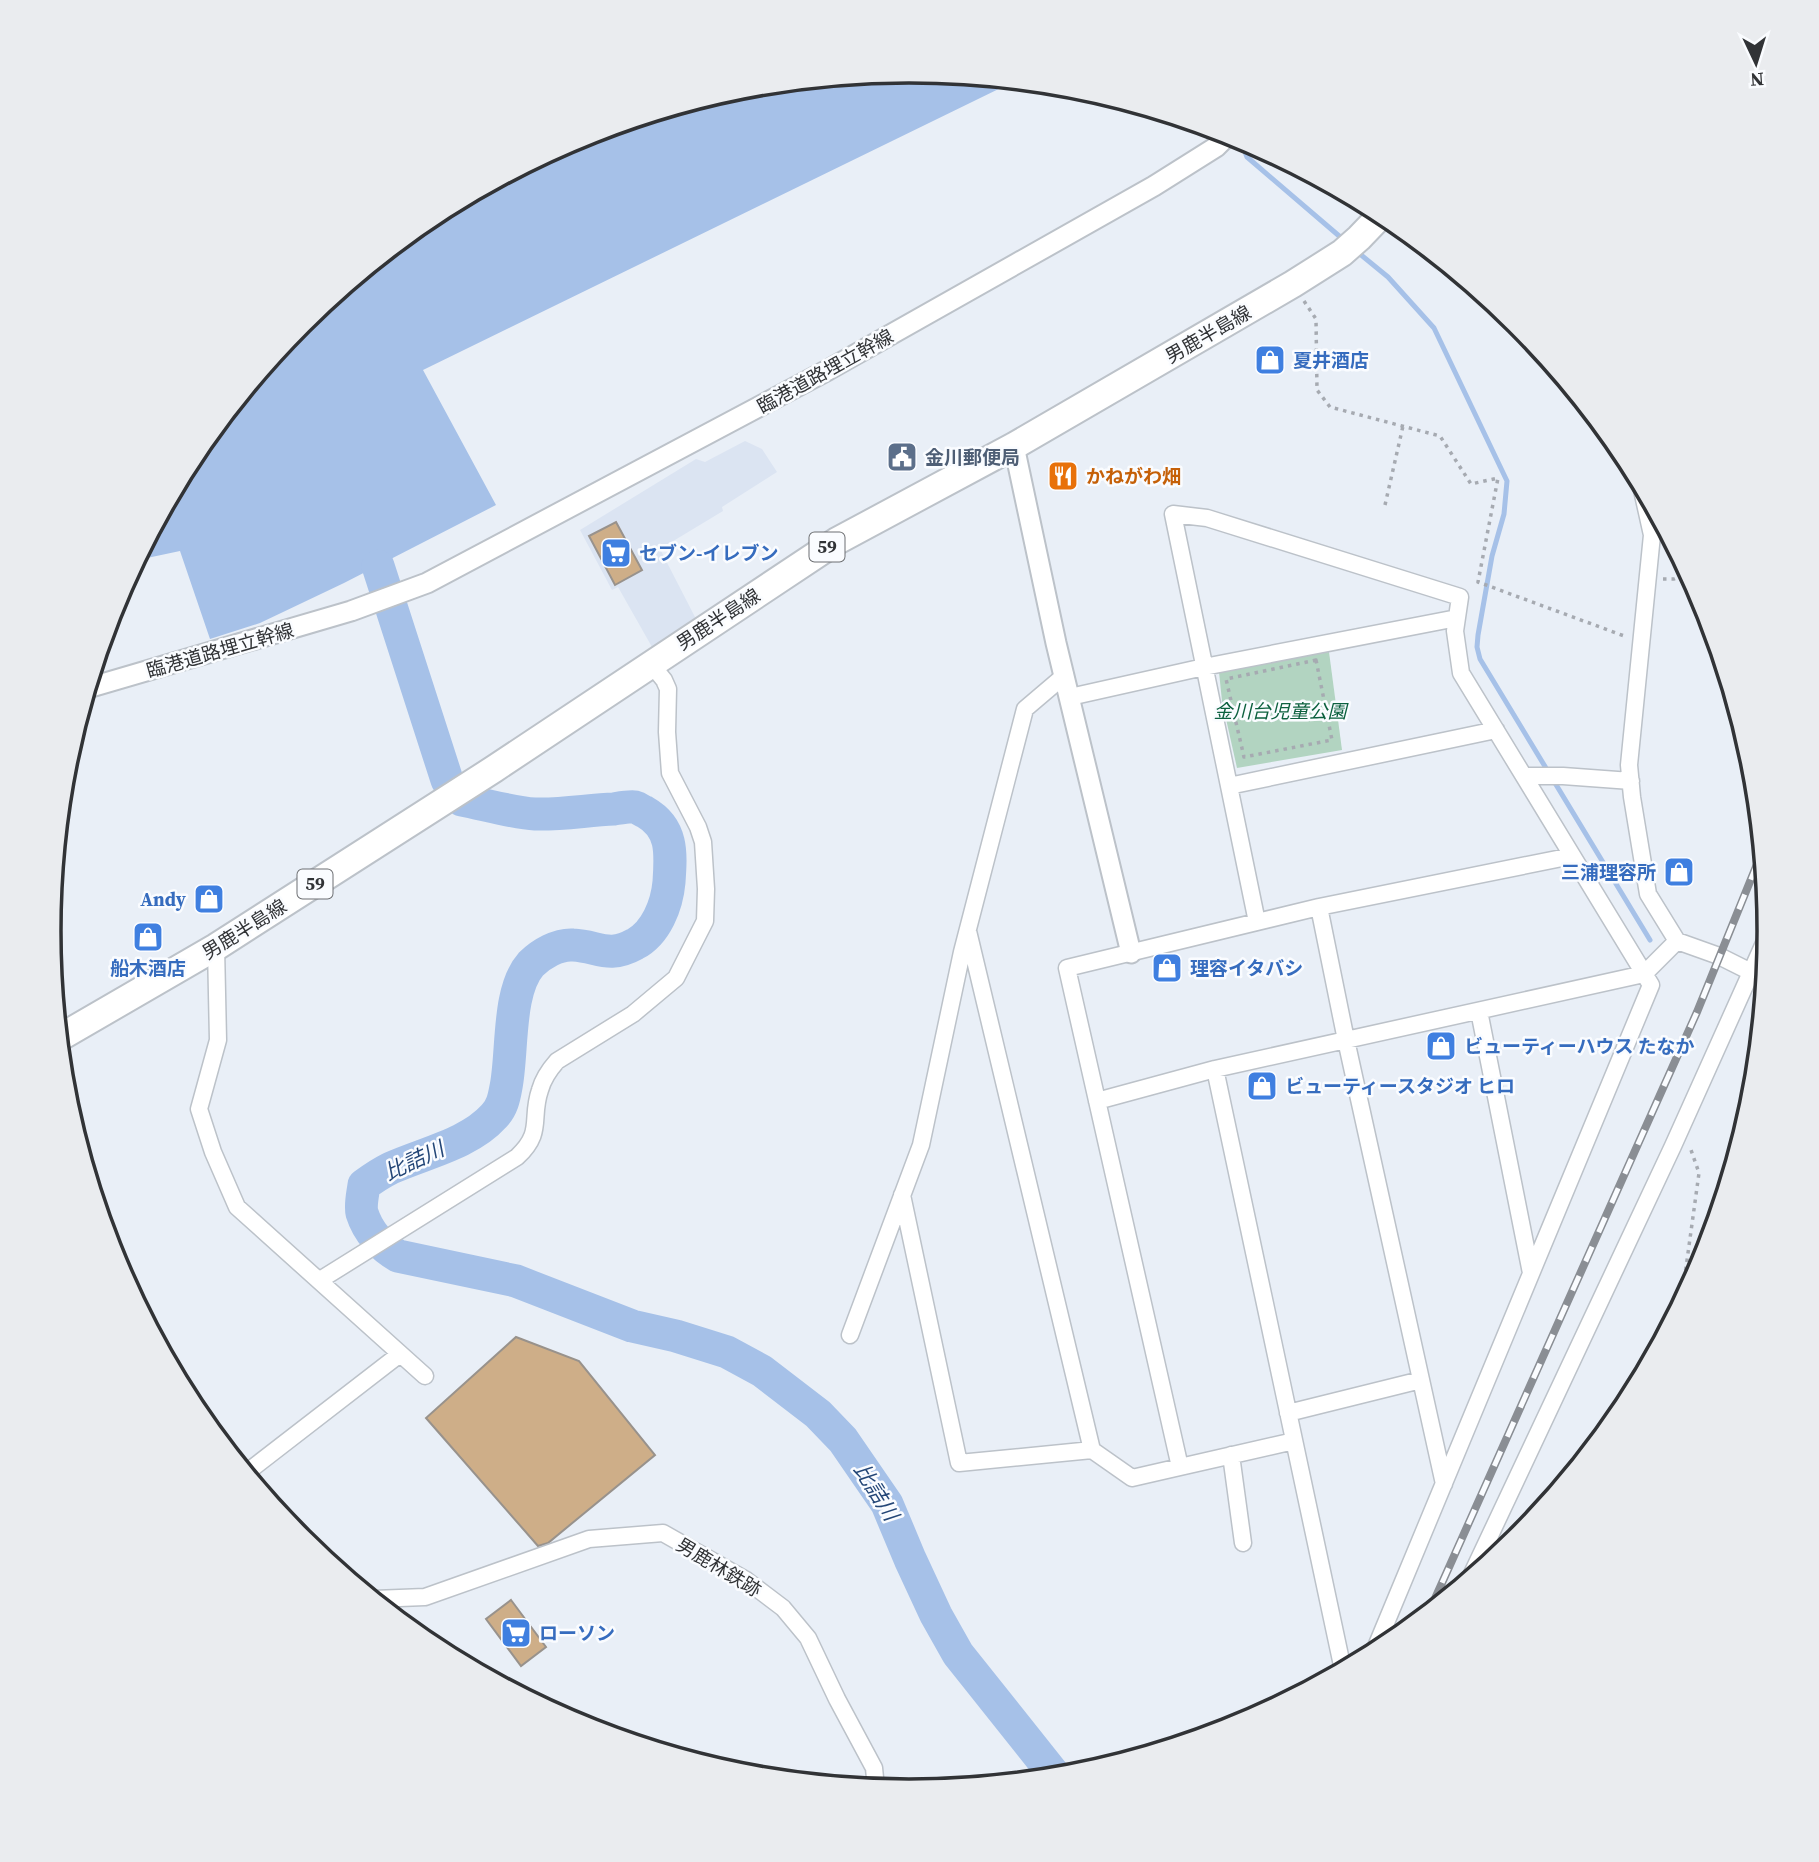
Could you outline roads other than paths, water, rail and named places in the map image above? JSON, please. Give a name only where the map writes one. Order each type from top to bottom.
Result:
[{"type":"main road","name":"男鹿半島線","points":[[68,1033],[216,947],[414,821],[836,541],[1014,446],[1293,284],[1351,246],[1374,222]]},
{"type":"street","name":"臨港道路埋立幹線","points":[[98,685],[351,611],[427,583],[828,370],[1154,186],[1220,142]]},
{"type":"street","points":[[1014,446],[1056,643],[1131,953]]},
{"type":"street","points":[[1646,511],[1651,535],[1629,765],[1648,894],[1677,941],[1720,957],[1757,963]]},
{"type":"street","points":[[1257,922],[1173,514],[1207,518],[1460,597],[1455,631],[1461,673],[1651,985],[1380,1636]]},
{"type":"street","points":[[1070,697],[1204,667],[1457,618]]},
{"type":"street","points":[[320,1280],[517,1157],[533,1136],[539,1091],[557,1061],[633,1014],[676,978],[705,921],[703,842],[670,773],[668,689],[650,664]]},
{"type":"street","points":[[850,1335],[921,1145],[968,931],[1025,709],[1065,675]]},
{"type":"street","points":[[1229,786],[1496,730]]},
{"type":"street","points":[[1524,776],[1630,781]]},
{"type":"street","points":[[1180,1467],[1067,968],[1319,907],[1572,856]]},
{"type":"street","points":[[1319,907],[1444,1484]]},
{"type":"street","points":[[968,931],[1092,1450]]},
{"type":"street","points":[[1097,1101],[1215,1069],[1644,974],[1677,941]]},
{"type":"street","points":[[216,947],[218,1041],[199,1109],[237,1207],[425,1376]]},
{"type":"street","points":[[1480,1558],[1757,966]]},
{"type":"street","points":[[1479,1011],[1531,1273]]},
{"type":"street","points":[[1215,1069],[1341,1661]]},
{"type":"street","points":[[902,1195],[959,1463],[1092,1450],[1132,1478],[1294,1441]]},
{"type":"street","points":[[253,1467],[400,1354]]},
{"type":"street","points":[[1288,1413],[1421,1380]]},
{"type":"street","points":[[1231,1455],[1243,1543]]},
{"type":"street","name":"男鹿林鉄跡","points":[[386,1599],[425,1597],[589,1539],[663,1533],[746,1580],[783,1608],[808,1638],[874,1768],[875,1778]]},
{"type":"water","points":[[909,83],[1000,88],[423,370],[496,505],[260,623],[210,639],[180,551],[148,558],[204,460],[272,372],[350,293],[393,258],[485,196],[585,147],[690,112],[744,99],[854,85]]},
{"type":"waterway","points":[[1245,152],[1247,157],[1345,241]]},
{"type":"waterway","points":[[1355,250],[1388,277],[1434,328],[1507,481],[1504,514],[1492,556],[1478,635],[1480,659],[1650,940]]},
{"type":"waterway","name":"比詰川","points":[[378,566],[447,780],[462,800],[535,814],[635,807],[654,818],[661,826],[668,842],[670,861],[668,891],[663,909],[654,926],[642,939],[617,951],[562,946],[545,953],[531,964],[523,976],[514,1006],[506,1087],[499,1110],[472,1134],[391,1168],[364,1185],[361,1210],[368,1226],[381,1243],[398,1256],[516,1281],[632,1326],[727,1352],[762,1371],[818,1414],[843,1440],[887,1504],[936,1615],[958,1654],[1048,1767]]},
{"type":"railway","points":[[1436,1596],[1697,1012],[1755,869]]},
{"type":"place","name":"夏井酒店","points":[[1270,360]]},
{"type":"place","name":"金川郵便局","points":[[902,457]]},
{"type":"place","name":"かねがわ畑","points":[[1063,476]]},
{"type":"place","name":"セブン-イレブン","points":[[616,553]]},
{"type":"place","name":"三浦理容所","points":[[1679,872]]},
{"type":"place","name":"Andy","points":[[209,899]]},
{"type":"place","name":"船木酒店","points":[[148,937]]},
{"type":"place","name":"理容イタバシ","points":[[1167,968]]},
{"type":"place","name":"ビューティーハウス たなか","points":[[1441,1046]]},
{"type":"place","name":"ビューティースタジオ ヒロ","points":[[1262,1086]]},
{"type":"place","name":"ローソン","points":[[516,1633]]},
{"type":"park label","name":"金川台児童公園","points":[[1280,711]]}]
